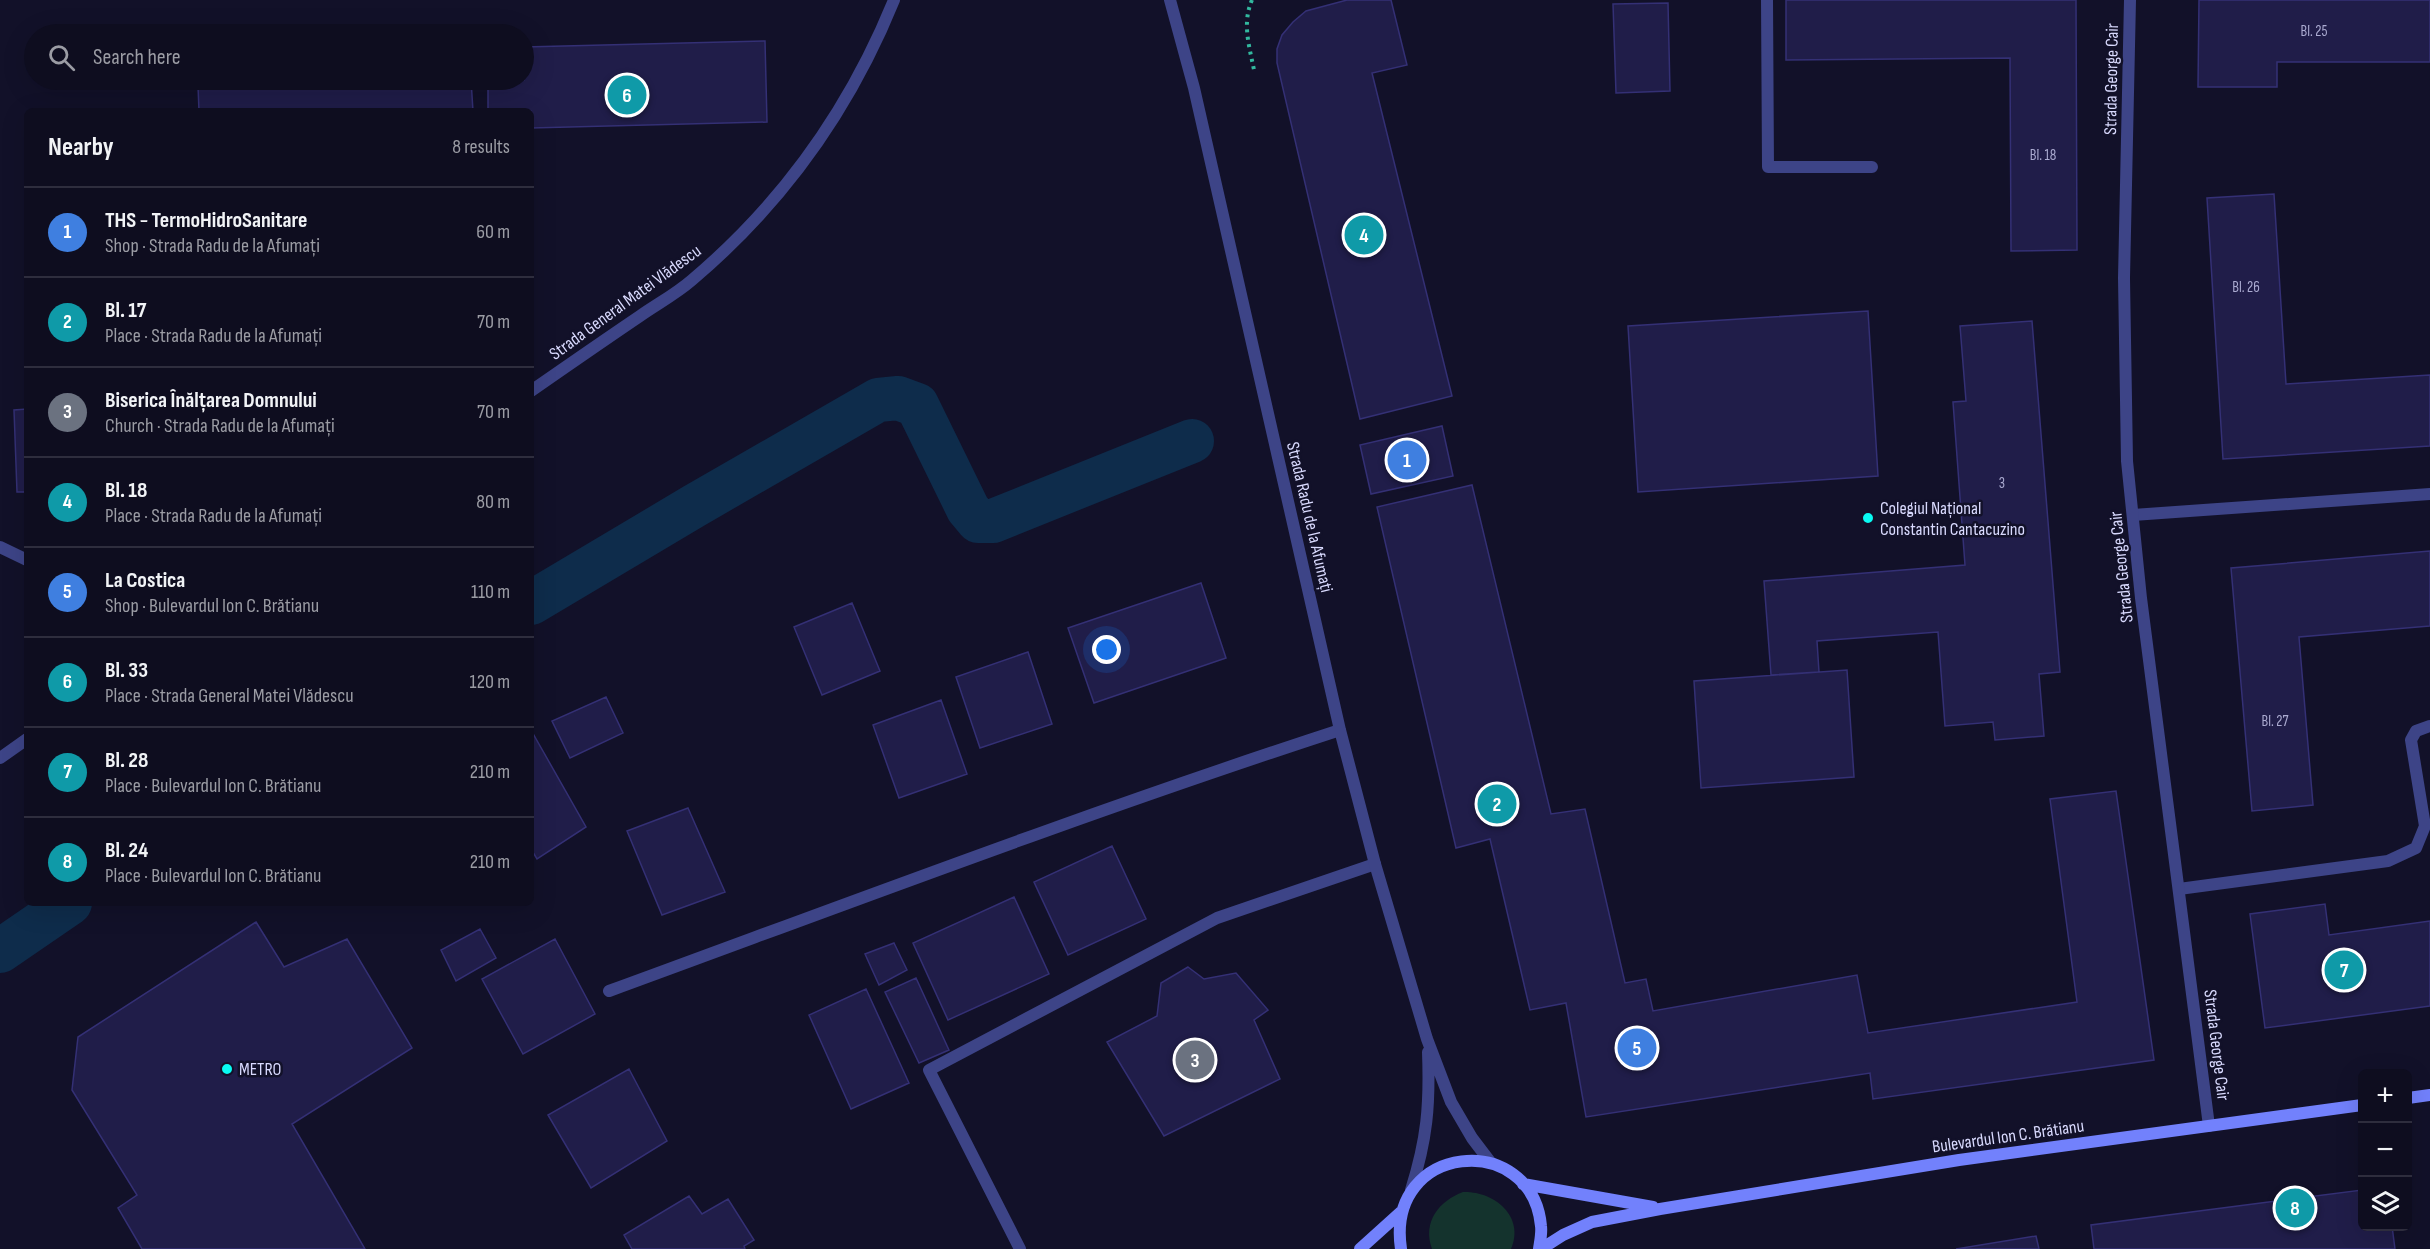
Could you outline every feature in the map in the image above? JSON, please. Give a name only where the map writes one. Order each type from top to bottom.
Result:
[{"type":"main road","points":[[2412,1097],[2430,1095]]},
{"type":"main road","name":"Bulevardul Ion C. Brătianu","points":[[1540,1249],[1563,1235],[1592,1222],[1660,1209],[1959,1160],[2358,1106]]},
{"type":"main road","points":[[1401,1249],[1398,1233],[1401,1212],[1411,1190],[1427,1174],[1447,1164],[1469,1160],[1491,1163],[1509,1171],[1523,1184],[1536,1203],[1542,1227],[1540,1249]]},
{"type":"main road","name":"Bulevardul Ion C. Brătianu","points":[[1523,1184],[1660,1209]]},
{"type":"main road","points":[[1360,1249],[1401,1212]]},
{"type":"street","name":"Strada General Matei Vlădescu","points":[[534,389],[690,282],[742,234],[789,183],[826,132],[861,73],[894,0]]},
{"type":"street","name":"Strada Radu de la Afumați","points":[[1170,0],[1194,88],[1340,730],[1375,864],[1427,1039],[1451,1102],[1472,1138],[1491,1163]]},
{"type":"street","points":[[1767,0],[1768,167],[1872,166]]},
{"type":"street","name":"Strada George Cair","points":[[2130,0],[2124,278],[2127,461],[2141,598],[2209,1126]]},
{"type":"street","points":[[2133,515],[2430,495]]},
{"type":"street","points":[[0,547],[24,559]]},
{"type":"street","points":[[2179,889],[2388,861],[2416,848],[2425,826],[2411,740],[2416,731],[2430,726]]},
{"type":"street","points":[[609,991],[978,856],[1340,730]]},
{"type":"street","points":[[0,758],[24,741]]},
{"type":"street","points":[[1020,1249],[929,1070],[1217,918],[1375,864]]},
{"type":"street","name":"Strada Radu de la Afumați","points":[[1411,1190],[1422,1156],[1430,1097],[1427,1039]]},
{"type":"path","points":[[1252,0],[1246,13],[1246,29],[1254,69]]},
{"type":"green space","points":[[1463,1192],[1486,1196],[1504,1208],[1514,1226],[1511,1249],[1432,1249],[1429,1239],[1431,1221],[1440,1207]]},
{"type":"building","points":[[1347,0],[1391,0],[1407,65],[1372,73],[1452,396],[1360,419],[1277,63],[1277,49],[1282,35],[1293,22],[1306,11]]},
{"type":"building","points":[[1786,0],[2076,0],[2077,250],[2011,251],[2010,58],[1786,60]]},
{"type":"building","points":[[2199,0],[2430,0],[2430,62],[2277,62],[2277,87],[2198,87]]},
{"type":"building","points":[[1668,3],[1670,91],[1616,93],[1613,4]]},
{"type":"building","points":[[765,41],[767,122],[534,128],[534,108],[488,108],[488,90],[534,90],[534,47]]},
{"type":"building","points":[[198,90],[472,90],[473,108],[199,108]]},
{"type":"building","points":[[2274,194],[2286,384],[2430,375],[2430,446],[2223,459],[2207,198]]},
{"type":"building","points":[[1868,311],[1878,476],[1638,492],[1628,326]]},
{"type":"building","points":[[2032,321],[2060,672],[2039,674],[2044,736],[1995,740],[1993,722],[1945,726],[1938,632],[1817,641],[1819,672],[1771,675],[1764,581],[1965,565],[1953,402],[1966,401],[1960,326]]},
{"type":"building","points":[[24,409],[24,492],[17,492],[14,410]]},
{"type":"building","points":[[1442,426],[1453,476],[1371,494],[1360,445]]},
{"type":"building","points":[[1472,485],[1551,814],[1585,809],[1625,983],[1646,979],[1653,1011],[1857,975],[1868,1033],[2077,1002],[2050,799],[2116,791],[2154,1060],[1873,1099],[1870,1073],[1586,1117],[1566,1003],[1530,1010],[1490,839],[1456,848],[1377,507]]},
{"type":"building","points":[[2430,551],[2430,626],[2299,637],[2313,805],[2252,811],[2231,568]]},
{"type":"building","points":[[1201,583],[1226,658],[1094,703],[1068,628]]},
{"type":"building","points":[[852,603],[880,671],[822,695],[794,627]]},
{"type":"building","points":[[1028,652],[1052,724],[980,748],[956,677]]},
{"type":"building","points":[[1847,670],[1854,777],[1701,788],[1694,681]]},
{"type":"building","points":[[606,697],[623,733],[570,758],[552,721]]},
{"type":"building","points":[[941,700],[967,774],[899,798],[873,725]]},
{"type":"building","points":[[534,735],[586,827],[537,859],[534,854]]},
{"type":"building","points":[[688,808],[725,892],[662,915],[627,831]]},
{"type":"building","points":[[1112,846],[1146,919],[1068,955],[1034,882]]},
{"type":"building","points":[[1014,897],[1049,974],[948,1020],[913,943]]},
{"type":"building","points":[[2325,904],[2329,935],[2430,921],[2430,1006],[2265,1028],[2250,914]]},
{"type":"building","name":"METRO","points":[[256,922],[284,967],[347,939],[412,1048],[292,1124],[365,1249],[142,1249],[118,1208],[137,1195],[72,1090],[78,1037]]},
{"type":"building","points":[[480,929],[496,958],[456,981],[441,950]]},
{"type":"building","points":[[555,939],[595,1014],[523,1054],[482,979]]},
{"type":"building","points":[[894,943],[907,970],[879,985],[865,954]]},
{"type":"building","points":[[1188,967],[1204,979],[1236,973],[1268,1010],[1254,1020],[1280,1079],[1164,1136],[1107,1042],[1157,1016],[1161,983]]},
{"type":"building","points":[[916,978],[949,1050],[919,1063],[885,992]]},
{"type":"building","points":[[866,989],[909,1083],[851,1109],[809,1015]]},
{"type":"building","points":[[629,1069],[667,1141],[591,1188],[548,1115]]},
{"type":"building","points":[[2358,1191],[2358,1231],[2393,1231],[2395,1249],[2094,1249],[2091,1225]]},
{"type":"building","points":[[689,1196],[702,1214],[728,1199],[754,1240],[744,1246],[745,1249],[632,1249],[624,1235]]},
{"type":"building","points":[[2036,1236],[2039,1249],[1956,1249]]},
{"type":"waterway","points":[[534,601],[878,400],[898,398],[917,405],[968,509],[978,521],[993,521],[1192,441]]},
{"type":"waterway","points":[[0,951],[66,906]]},
{"type":"place","name":"Bl. 33","points":[[627,95]]},
{"type":"place","name":"Bl. 18","points":[[1364,235]]},
{"type":"place","name":"THS - TermoHidroSanitare","points":[[1407,460]]},
{"type":"place","name":"Colegiul Național Constantin Cantacuzino","points":[[1868,518]]},
{"type":"place","name":"Bl. 17","points":[[1497,804]]},
{"type":"place","name":"Bl. 28","points":[[2344,970]]},
{"type":"place","name":"La Costica","points":[[1637,1048]]},
{"type":"place","name":"Biserica Înălțarea Domnului","points":[[1195,1060]]},
{"type":"place","name":"METRO","points":[[227,1069]]},
{"type":"place","name":"Bl. 24","points":[[2295,1208]]}]
